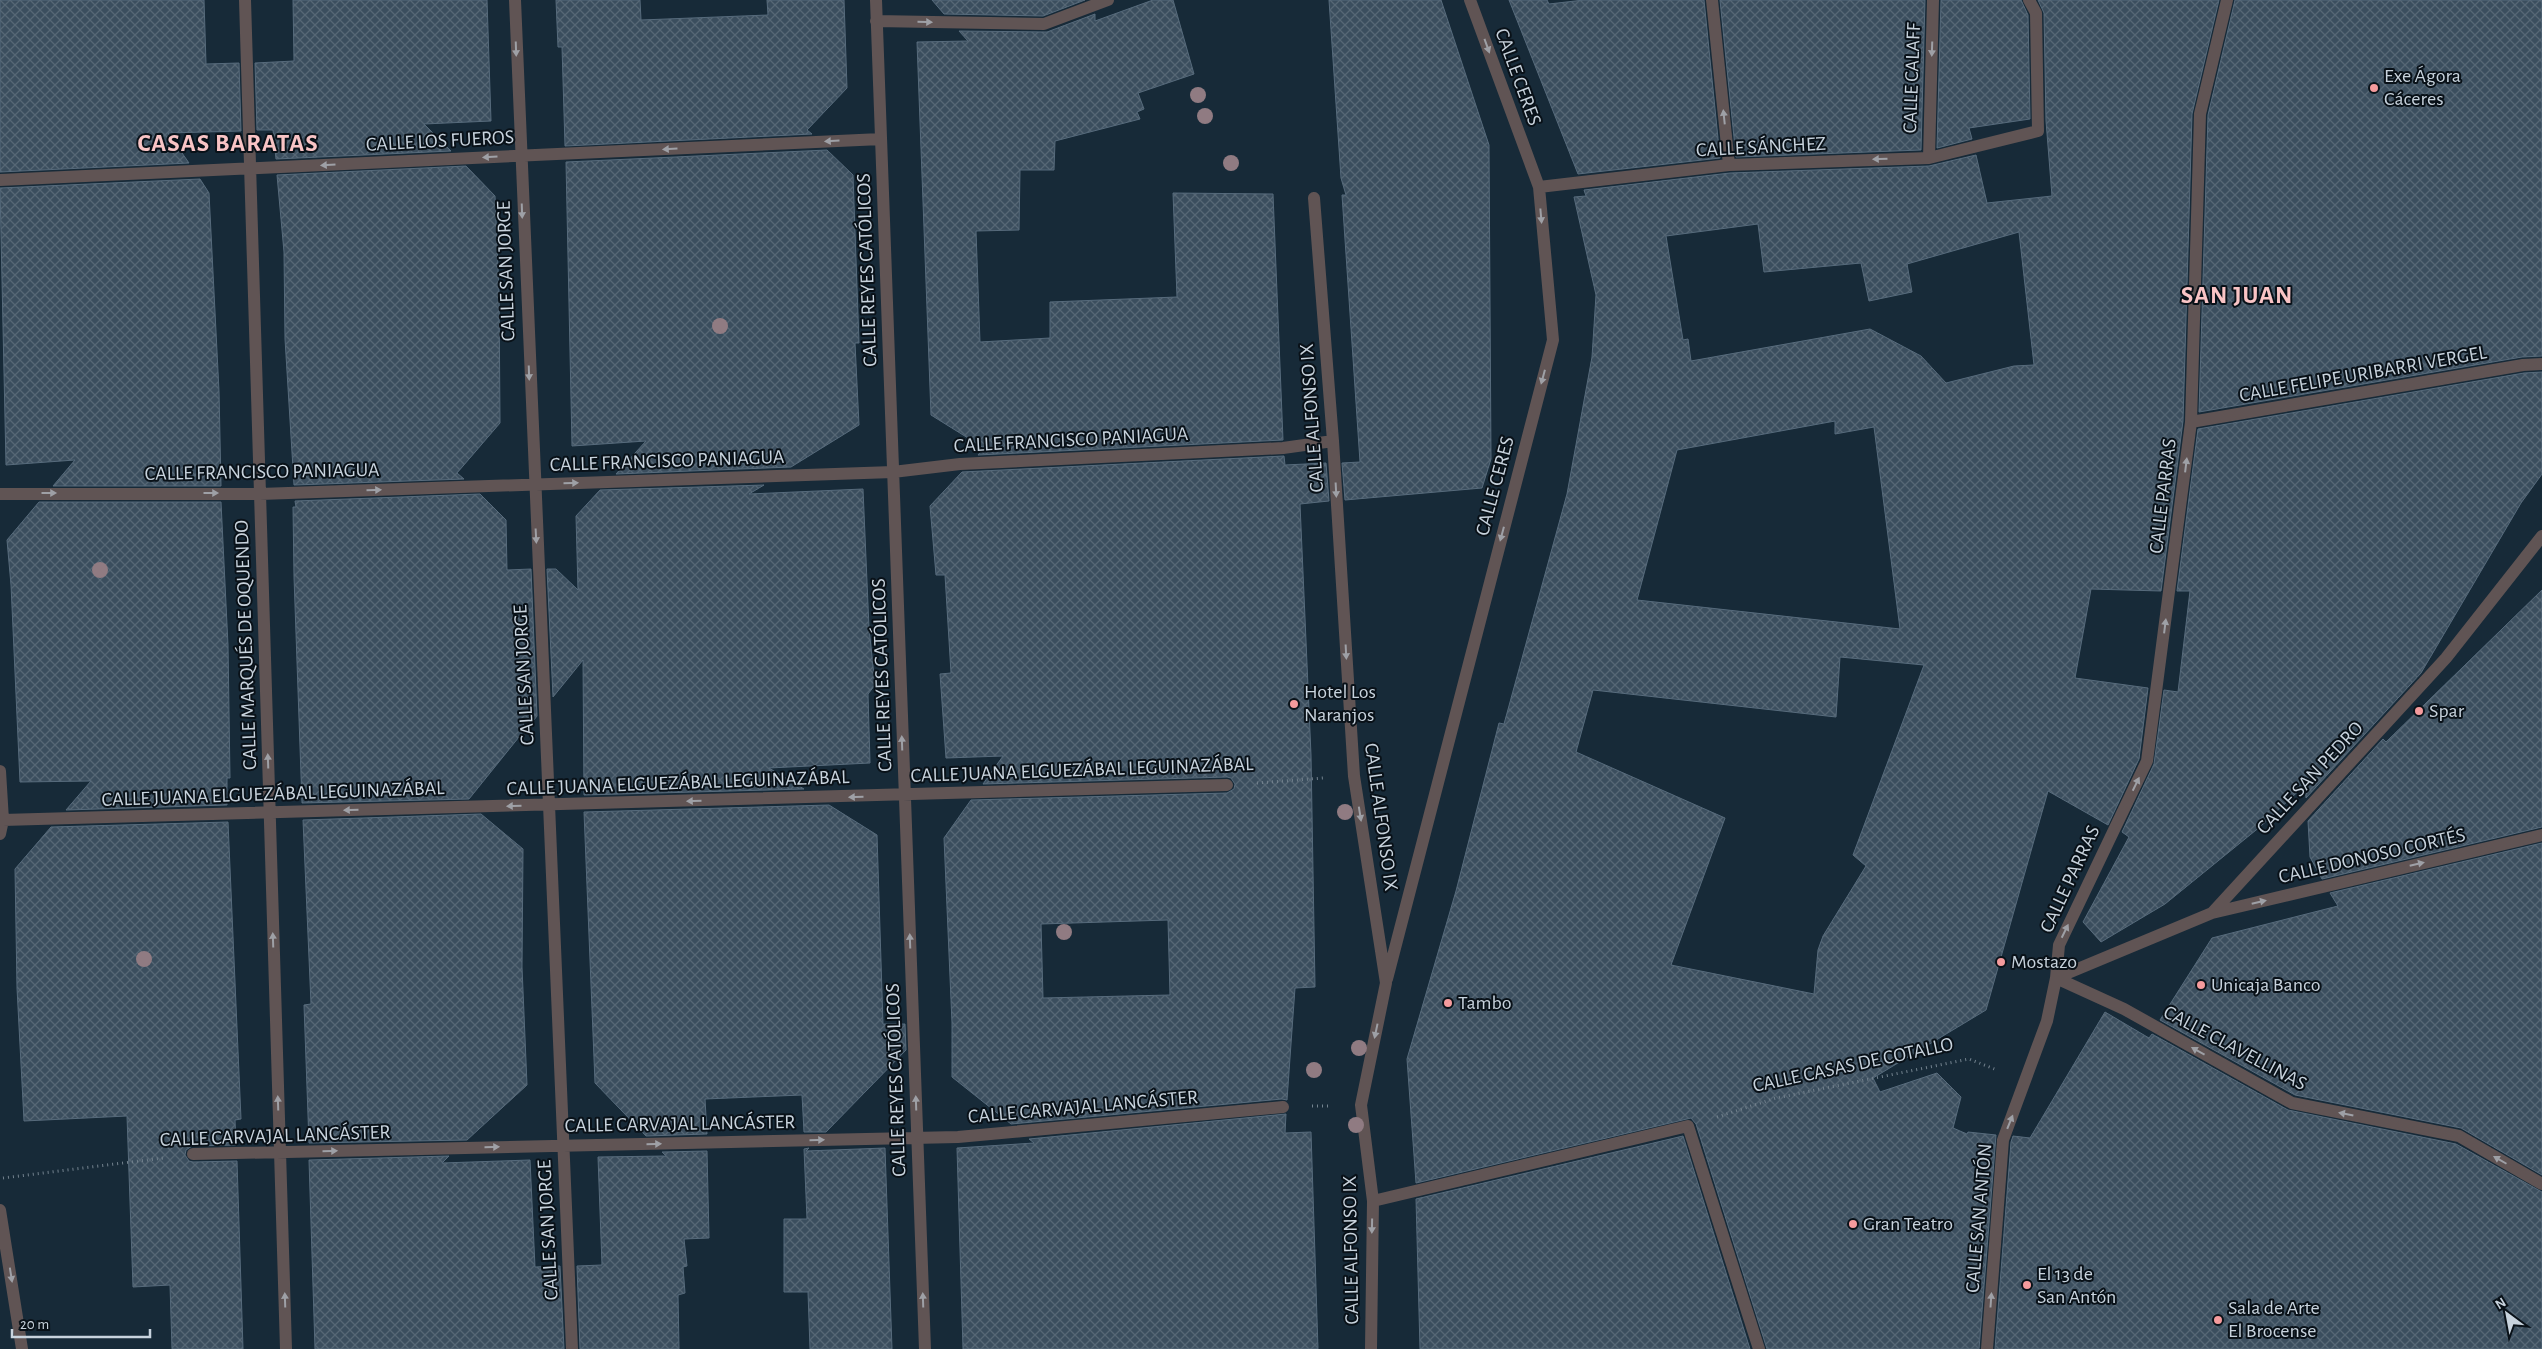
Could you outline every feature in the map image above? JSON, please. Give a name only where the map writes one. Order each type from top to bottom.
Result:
[{"type":"street","name":"CALLE MARQUÉS DE OQUENDO","points":[[245,0],[286,1349]]},
{"type":"street","name":"CALLE SAN JORGE","points":[[515,0],[520,156],[572,1349]]},
{"type":"street","name":"CALLE REYES CATÓLICOS","points":[[876,0],[925,1349]]},
{"type":"street","points":[[876,21],[1044,24],[1108,0]]},
{"type":"street","name":"CALLE CERES","points":[[1386,983],[1553,340],[1538,188],[1470,0]]},
{"type":"street","points":[[1712,0],[1730,165]]},
{"type":"street","name":"CALLE CALAFF","points":[[1929,158],[1933,0]]},
{"type":"street","name":"CALLE SÁNCHEZ","points":[[1538,188],[1730,165],[1929,158],[2038,131],[2036,13],[2030,0]]},
{"type":"street","name":"CALLE PARRAS","points":[[2056,978],[2059,945],[2147,761],[2191,422],[2200,114],[2227,0]]},
{"type":"street","name":"CALLE LOS FUEROS","points":[[0,180],[881,139]]},
{"type":"street","name":"CALLE ALFONSO IX","points":[[1314,198],[1334,442],[1354,776],[1386,983],[1361,1105],[1373,1201],[1371,1349]]},
{"type":"street","name":"CALLE FELIPE URIBARRI VERGEL","points":[[2191,422],[2523,365],[2542,364]]},
{"type":"street","name":"CALLE FRANCISCO PANIAGUA","points":[[0,494],[260,494],[893,472],[960,464],[1284,448],[1334,442]]},
{"type":"street","name":"CALLE SAN PEDRO","points":[[2056,978],[2212,913],[2446,658],[2542,536]]},
{"type":"street","points":[[0,771],[3,820],[0,834]]},
{"type":"street","name":"CALLE JUANA ELGUEZÁBAL LEGUINAZÁBAL","points":[[3,820],[1227,785]]},
{"type":"street","name":"CALLE DONOSO CORTÉS","points":[[2212,913],[2542,835]]},
{"type":"street","name":"CALLE SAN ANTÓN","points":[[1988,1349],[2003,1140],[2047,1021],[2056,978]]},
{"type":"street","name":"CALLE CLAVELLINAS","points":[[2056,978],[2124,1009],[2292,1103],[2459,1136],[2542,1184]]},
{"type":"street","name":"CALLE CARVAJAL LANCÁSTER","points":[[193,1154],[958,1137],[1284,1108]]},
{"type":"street","points":[[1373,1201],[1688,1126],[1759,1349]]},
{"type":"street","points":[[0,1210],[22,1349]]},
{"type":"path","name":"CALLE JUANA ELGUEZÁBAL LEGUINAZÁBAL","points":[[1227,785],[1354,776]]},
{"type":"path","name":"CALLE CASAS DE COTALLO","points":[[1688,1126],[1776,1098],[1969,1059],[2026,1081]]},
{"type":"path","points":[[1284,1108],[1361,1105]]},
{"type":"path","name":"CALLE CARVAJAL LANCÁSTER","points":[[0,1178],[193,1154]]},
{"type":"building","points":[[0,0],[204,0],[206,64],[239,63],[241,131],[168,133],[189,163],[0,172]]},
{"type":"building","points":[[293,0],[487,0],[491,121],[424,124],[451,151],[276,159],[273,130],[257,130],[255,63],[294,61]]},
{"type":"building","points":[[556,0],[640,0],[641,20],[768,15],[767,0],[844,0],[847,88],[807,130],[812,134],[565,146],[562,47],[558,47]]},
{"type":"building","points":[[932,0],[1085,0],[1043,16],[944,14]]},
{"type":"building","points":[[1153,0],[1173,0],[1194,74],[1138,93],[1144,109],[1137,112],[1140,119],[1055,141],[1054,170],[1020,170],[1019,230],[976,231],[980,342],[1050,338],[1050,302],[1177,297],[1173,193],[1273,194],[1283,440],[978,455],[984,448],[931,415],[917,42],[968,41],[959,31],[1047,32],[1095,14],[1095,21]]},
{"type":"building","points":[[1329,0],[1441,0],[1489,145],[1491,459],[1482,488],[1345,500],[1342,463],[1360,462],[1342,195],[1346,195],[1341,178]]},
{"type":"building","points":[[1509,0],[1547,0],[1549,4],[1584,0],[1704,0],[1720,158],[1578,174]]},
{"type":"building","points":[[1720,0],[1925,0],[1921,150],[1736,157]]},
{"type":"building","points":[[1941,0],[2021,0],[2028,15],[2030,119],[1969,128],[1972,139],[1937,148]]},
{"type":"building","points":[[2038,0],[2219,0],[2192,114],[2183,421],[2161,591],[2091,589],[2075,678],[2148,688],[2139,759],[2108,825],[2048,791],[1986,1010],[1873,1078],[1880,1092],[1937,1073],[1961,1097],[1953,1128],[1967,1134],[1968,1132],[1996,1135],[1979,1349],[1767,1349],[1696,1124],[1691,1118],[1416,1183],[1407,1059],[1456,891],[1499,723],[1504,724],[1567,494],[1592,357],[1596,295],[1574,197],[1586,196],[1584,190],[1730,173],[1929,166],[1976,155],[1987,203],[2052,196],[2046,121],[2044,13]],"holes":[[[1758,224],[1764,272],[1861,263],[1869,301],[1912,292],[1907,264],[2019,232],[2034,365],[2014,366],[1946,383],[1921,356],[1870,329],[1691,361],[1688,339],[1683,340],[1666,236]],[[1835,421],[1835,434],[1874,427],[1900,629],[1637,600],[1677,450]],[[1840,657],[1924,665],[1853,855],[1866,866],[1823,936],[1818,950],[1814,994],[1671,965],[1725,818],[1576,752],[1593,690],[1836,717]]]},
{"type":"building","points":[[2235,0],[2542,0],[2542,356],[2522,357],[2199,412],[2208,115]]},
{"type":"building","points":[[827,150],[853,175],[859,343],[855,343],[859,425],[791,467],[616,474],[646,441],[572,446],[566,162]]},
{"type":"building","points":[[466,166],[495,196],[499,291],[500,423],[457,473],[464,479],[294,485],[285,339],[284,252],[277,175]]},
{"type":"building","points":[[200,179],[209,193],[219,391],[221,486],[53,486],[75,460],[6,465],[0,188]]},
{"type":"building","points":[[2542,372],[2542,474],[2521,503],[2421,673],[2306,798],[2305,785],[2261,826],[2165,904],[2101,942],[2083,922],[2129,837],[2122,832],[2154,764],[2164,690],[2178,692],[2190,591],[2177,591],[2198,429],[2524,373]]},
{"type":"building","points":[[1284,456],[1285,465],[1326,463],[1329,501],[1300,504],[1311,755],[1315,987],[1295,988],[1287,1100],[1011,1124],[952,1077],[952,1023],[944,838],[971,800],[1227,793],[1234,789],[1235,784],[1231,778],[1227,777],[983,784],[1003,756],[946,758],[940,674],[951,673],[945,575],[936,575],[930,506],[962,472]],"holes":[[[1168,920],[1170,995],[1043,998],[1041,924]]]},
{"type":"building","points":[[764,485],[749,494],[863,489],[869,628],[875,685],[868,694],[870,763],[769,768],[804,789],[584,795],[583,660],[553,697],[547,569],[556,569],[578,590],[576,516],[600,490]]},
{"type":"building","points":[[480,494],[506,520],[507,570],[531,569],[537,716],[534,720],[524,720],[523,732],[469,799],[302,803],[294,577],[293,507],[296,507],[295,501]]},
{"type":"building","points":[[39,502],[221,502],[228,645],[230,778],[227,778],[227,805],[66,810],[91,781],[20,782],[11,585],[7,540]]},
{"type":"building","points":[[2542,590],[2542,827],[2322,879],[2310,857],[2308,821],[2383,739],[2386,742]]},
{"type":"building","points":[[829,805],[877,835],[883,1024],[905,1024],[906,1050],[826,1132],[804,1132],[802,1095],[705,1099],[707,1134],[646,1136],[595,1083],[584,812]]},
{"type":"building","points":[[481,814],[523,849],[522,967],[527,1085],[467,1140],[309,1143],[304,1005],[311,1004],[303,820]]},
{"type":"building","points":[[228,822],[241,1119],[235,1120],[236,1145],[192,1146],[186,1150],[185,1155],[189,1161],[193,1162],[237,1161],[243,1349],[172,1349],[170,1285],[133,1287],[127,1116],[24,1121],[17,988],[15,869],[51,827]]},
{"type":"building","points":[[2542,843],[2542,1175],[2461,1128],[2295,1095],[2160,1020],[2212,938],[2338,906],[2330,893]]},
{"type":"building","points":[[2105,1012],[2149,1038],[2152,1034],[2288,1110],[2456,1144],[2542,1192],[2542,1349],[1995,1349],[2011,1142],[2013,1136],[2030,1138]]},
{"type":"building","points":[[1286,1114],[1285,1133],[1311,1132],[1318,1349],[963,1349],[957,1148],[1034,1143],[1029,1139]]},
{"type":"building","points":[[1683,1136],[1750,1349],[1420,1349],[1416,1199]]},
{"type":"building","points":[[809,1148],[806,1151],[885,1148],[892,1349],[810,1349],[808,1292],[784,1292],[784,1219],[807,1219],[804,1149]]},
{"type":"building","points":[[707,1151],[709,1238],[684,1239],[687,1266],[683,1267],[685,1293],[678,1295],[679,1349],[580,1349],[577,1266],[602,1265],[598,1157],[666,1156],[662,1152]]},
{"type":"building","points":[[449,1156],[442,1163],[530,1160],[535,1267],[560,1266],[564,1349],[315,1349],[309,1160]]},
{"type":"place","name":"Exe Ágora Cáceres","points":[[2374,88]]},
{"type":"place","name":"Hotel Los Naranjos","points":[[1294,704]]},
{"type":"place","name":"Spar","points":[[2419,711]]},
{"type":"place","name":"Mostazo","points":[[2001,962]]},
{"type":"place","name":"Unicaja Banco","points":[[2201,985]]},
{"type":"place","name":"Tambo","points":[[1448,1003]]},
{"type":"place","name":"Gran Teatro","points":[[1853,1224]]},
{"type":"place","name":"El 13 de San Antón","points":[[2027,1285]]},
{"type":"place","name":"Sala de Arte El Brocense","points":[[2218,1320]]},
{"type":"district","name":"CASAS BARATAS","points":[[228,143]]},
{"type":"district","name":"SAN JUAN","points":[[2237,295]]}]
